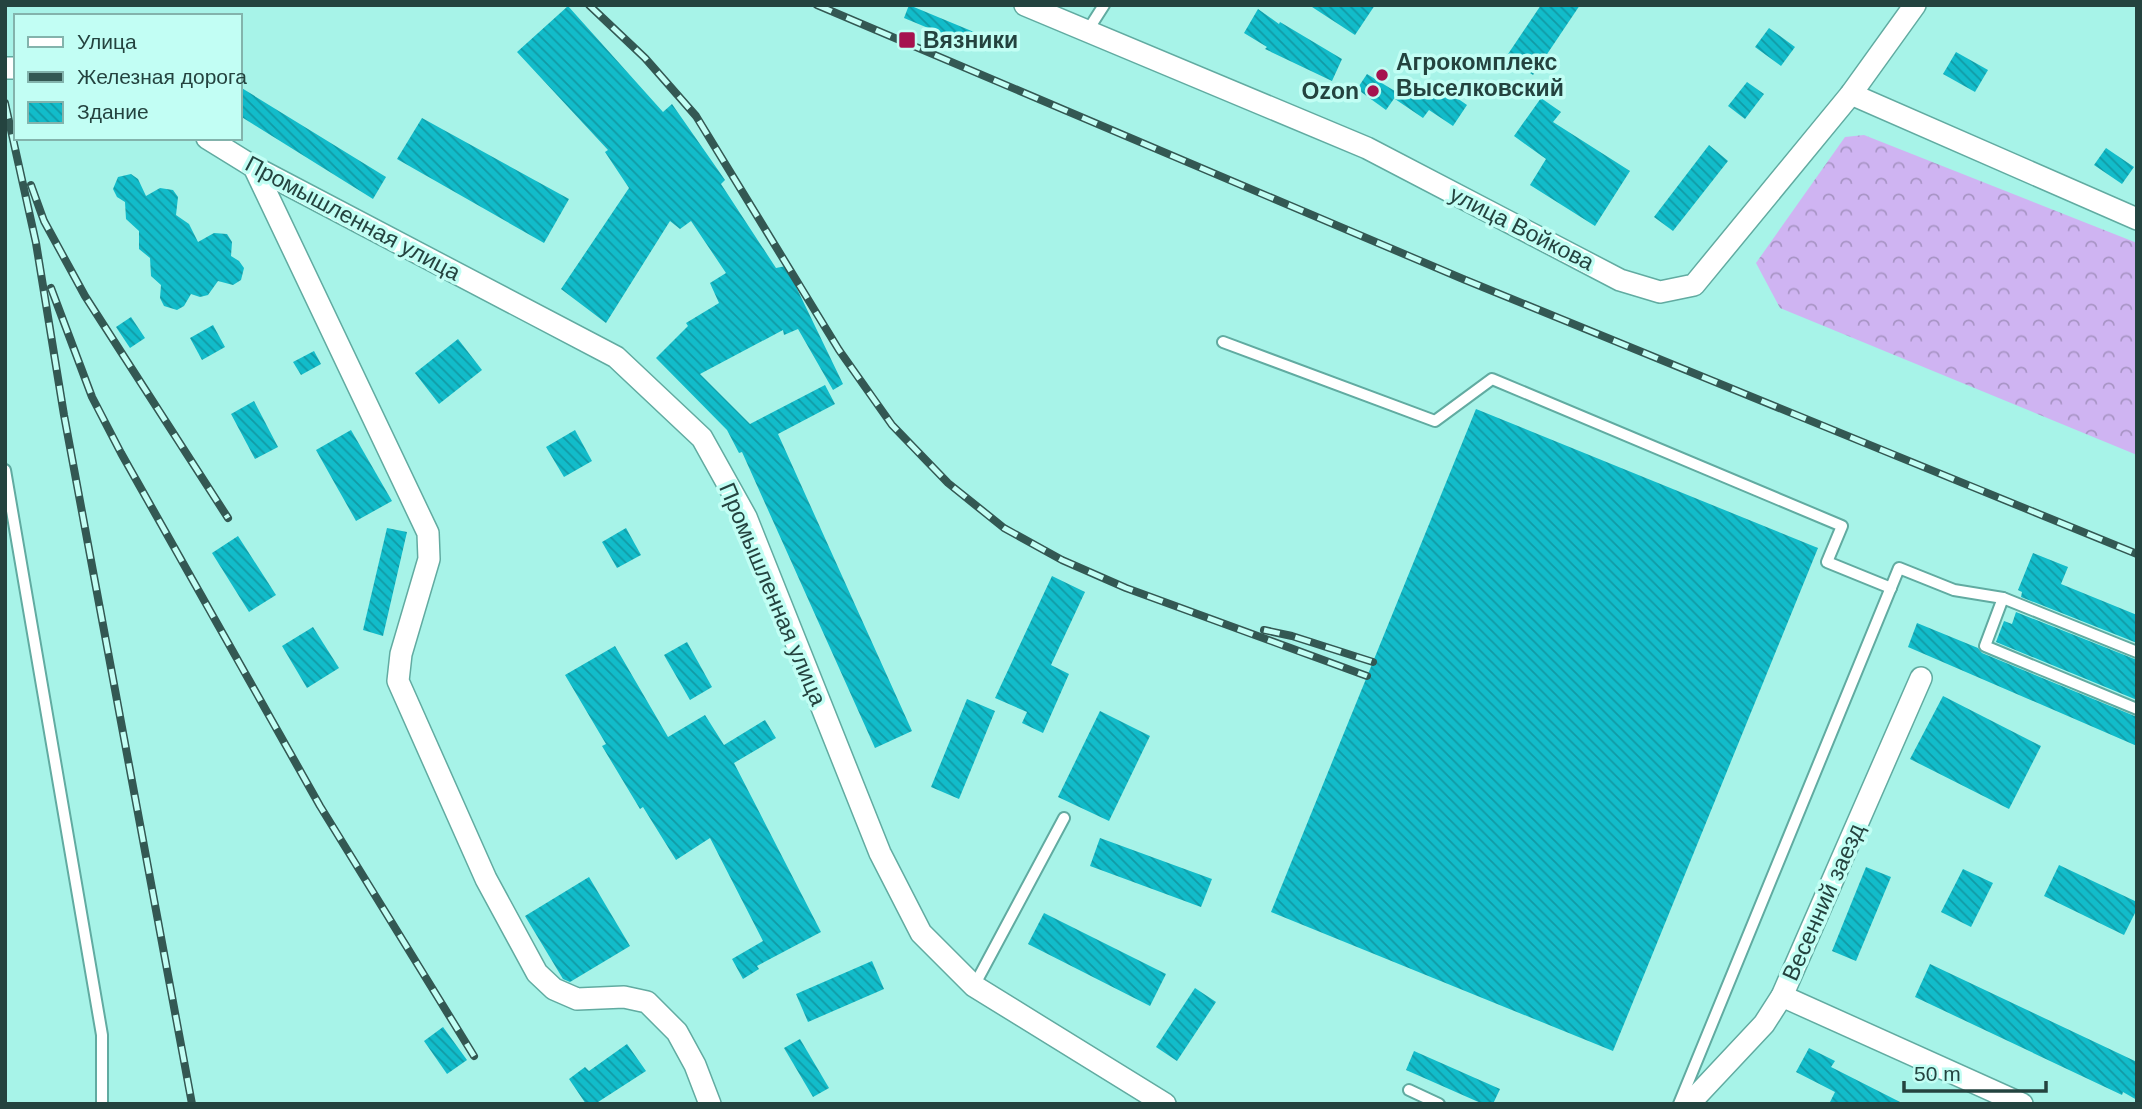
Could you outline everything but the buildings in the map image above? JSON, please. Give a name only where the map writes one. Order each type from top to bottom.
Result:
[{"type":"street","name":"улица Войкова","points":[[1025,5],[1367,148],[1620,280],[1660,292],[1694,285],[1851,94],[1915,5]]},
{"type":"street","points":[[1851,94],[2137,219]]},
{"type":"street","name":"Промышленная улица","points":[[210,140],[254,167],[617,357],[702,438],[746,517],[880,853],[921,933],[974,986],[1165,1104]]},
{"type":"street","points":[[254,167],[428,533],[429,559],[401,654],[398,681],[486,879],[537,973],[554,989],[577,999],[624,997],[647,1002],[677,1032],[695,1065],[710,1104]]},
{"type":"street","name":"Весенний заезд","points":[[1689,1104],[1764,1024],[1782,996],[1921,678]]},
{"type":"street","points":[[1782,996],[2022,1104]]},
{"type":"lane","points":[[1088,30],[1104,5]]},
{"type":"lane","points":[[1223,342],[1436,421],[1492,379],[1842,526],[1827,562],[1891,588]]},
{"type":"lane","points":[[5,470],[102,1035],[102,1104]]},
{"type":"lane","points":[[1679,1104],[1899,568],[1954,590],[2003,598],[2137,652]]},
{"type":"lane","points":[[2003,598],[1985,646],[2137,709]]},
{"type":"lane","points":[[974,986],[1064,818]]},
{"type":"lane","points":[[1409,1090],[1439,1104]]},
{"type":"green space","points":[[1864,135],[2137,243],[2137,455],[1780,308],[1756,263],[1845,137]]},
{"type":"railway","points":[[589,5],[645,58],[696,116],[839,350],[892,425],[948,483],[1004,528],[1062,560],[1126,588],[1367,676]]},
{"type":"railway","points":[[817,5],[1463,279],[2137,554]]},
{"type":"railway","points":[[5,103],[36,243],[64,415],[192,1104]]},
{"type":"railway","points":[[31,185],[44,221],[85,296],[228,518]]},
{"type":"railway","points":[[51,288],[92,397],[121,453],[320,806],[474,1056]]},
{"type":"railway","points":[[1264,630],[1292,636],[1373,662]]},
{"type":"place","name":"Вязники","points":[[907,40]]},
{"type":"place","name":"Агрокомплекс Выселковский","points":[[1382,75]]},
{"type":"place","name":"Ozon","points":[[1373,91]]}]
